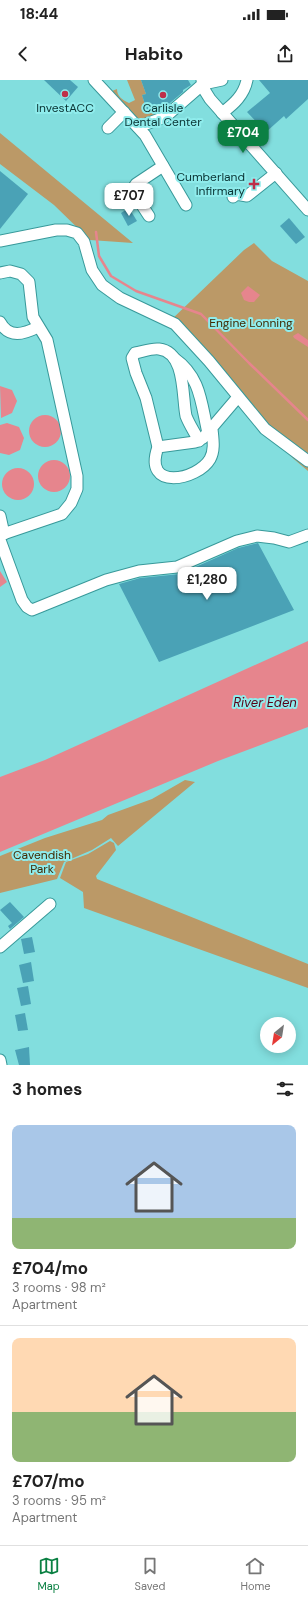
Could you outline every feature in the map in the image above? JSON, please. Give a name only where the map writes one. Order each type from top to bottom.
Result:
[{"type":"street","points":[[94,80],[145,135],[186,205]]},
{"type":"street","points":[[138,127],[165,117],[202,82],[222,80]]},
{"type":"street","points":[[222,113],[238,100],[243,92],[247,80]]},
{"type":"street","points":[[202,82],[210,99],[308,210]]},
{"type":"street","points":[[108,128],[124,112]]},
{"type":"street","points":[[149,216],[132,190],[136,184],[163,166]]},
{"type":"street","points":[[233,197],[236,194],[247,196],[276,173]]},
{"type":"street","points":[[0,241],[56,230],[67,230],[77,233],[84,242],[92,270],[102,285],[120,298],[175,324],[209,361],[265,429],[308,461]]},
{"type":"street","points":[[0,272],[10,271],[21,274],[29,282],[33,317],[47,340],[77,476],[77,489],[71,503],[62,514],[1,537]]},
{"type":"street","points":[[0,322],[4,329],[14,334],[25,333],[38,327]]},
{"type":"street","points":[[160,349],[186,366],[197,384],[210,431],[213,447],[210,459],[205,465],[190,474],[175,478],[166,478],[160,475],[154,464],[158,447],[146,398],[136,373],[132,356],[134,353],[160,349]]},
{"type":"street","points":[[172,357],[177,363],[181,376],[187,417],[199,441]]},
{"type":"street","points":[[158,447],[199,441],[210,431],[238,397]]},
{"type":"street","points":[[0,516],[1,537],[22,600],[27,608],[32,610],[106,580],[127,574],[182,565],[237,541],[257,536],[289,542],[308,535]]},
{"type":"street","points":[[0,947],[50,904]]},
{"type":"street","points":[[0,1060],[1,1065]]},
{"type":"green space","points":[[127,80],[141,80],[146,94],[142,95],[147,111],[162,106],[161,114],[138,121],[112,91],[117,89],[120,98],[129,103],[135,100]]},
{"type":"green space","points":[[0,133],[133,243],[90,240],[54,205],[0,164]]},
{"type":"green space","name":"Engine Lonning","points":[[254,243],[272,261],[308,281],[308,471],[270,437],[252,418],[170,321],[244,250]]},
{"type":"green space","name":"Cavendish Park","points":[[185,780],[195,782],[118,846],[111,838],[92,850],[64,862],[57,879],[0,893],[0,856],[45,838],[102,820],[108,815],[152,799]]},
{"type":"green space","points":[[110,841],[114,843],[116,850],[96,876],[97,879],[308,964],[308,988],[84,908],[83,892],[60,878],[66,862],[88,854]]},
{"type":"water","points":[[248,286],[260,295],[254,302],[244,300],[241,293]]},
{"type":"water","points":[[298,333],[308,340],[308,347],[294,338],[293,336]]},
{"type":"water","points":[[0,386],[12,390],[17,401],[12,413],[1,418]]},
{"type":"water","points":[[42,415],[48,415],[58,422],[61,431],[60,437],[54,444],[48,447],[42,447],[32,440],[29,434],[29,428],[36,418]]},
{"type":"water","points":[[7,423],[19,427],[24,438],[20,450],[9,455],[0,453],[0,425]]},
{"type":"water","points":[[51,460],[57,460],[67,467],[70,476],[69,482],[63,489],[57,492],[51,492],[41,485],[38,479],[38,473],[45,463]]},
{"type":"water","points":[[15,468],[21,468],[31,475],[34,484],[33,490],[27,497],[21,500],[15,500],[5,493],[2,487],[2,481],[9,471]]},
{"type":"water","points":[[0,571],[7,582],[0,587]]},
{"type":"water","name":"River Eden","points":[[308,641],[308,727],[218,761],[0,852],[0,777],[45,760]]},
{"type":"building","name":"InvestACC","points":[[44,80],[70,80],[78,87],[66,101]]},
{"type":"building","name":"Carlisle Dental Center","points":[[141,80],[188,80],[191,85],[183,90],[183,92],[163,109],[162,106],[147,111],[142,95],[146,94]]},
{"type":"building","points":[[259,80],[308,80],[308,99],[286,119],[284,116],[266,132],[247,112],[270,93]]},
{"type":"building","points":[[0,171],[28,194],[0,229]]},
{"type":"building","points":[[129,208],[137,221],[128,226],[121,213]]},
{"type":"building","points":[[289,218],[305,237],[296,244],[280,226]]},
{"type":"building","points":[[258,543],[294,610],[159,662],[119,584],[140,578],[180,574],[238,548]]},
{"type":"building","points":[[10,902],[24,917],[10,929],[8,926],[12,923],[0,910]]},
{"type":"building","points":[[32,937],[35,952],[24,954],[21,939]]},
{"type":"building","points":[[31,962],[34,981],[23,983],[19,965]]},
{"type":"building","points":[[28,986],[31,1004],[21,1006],[17,988]]},
{"type":"building","points":[[25,1013],[28,1030],[18,1031],[15,1015]]},
{"type":"building","points":[[29,1047],[30,1065],[19,1065],[15,1050]]},
{"type":"waterway","points":[[96,232],[99,256],[111,276],[136,291],[201,314],[308,420]]},
{"type":"place","name":"InvestACC","points":[[65,94]]},
{"type":"place","name":"Carlisle Dental Center","points":[[163,95]]},
{"type":"place","name":"Cumberland Infirmary","points":[[254,184]]}]
